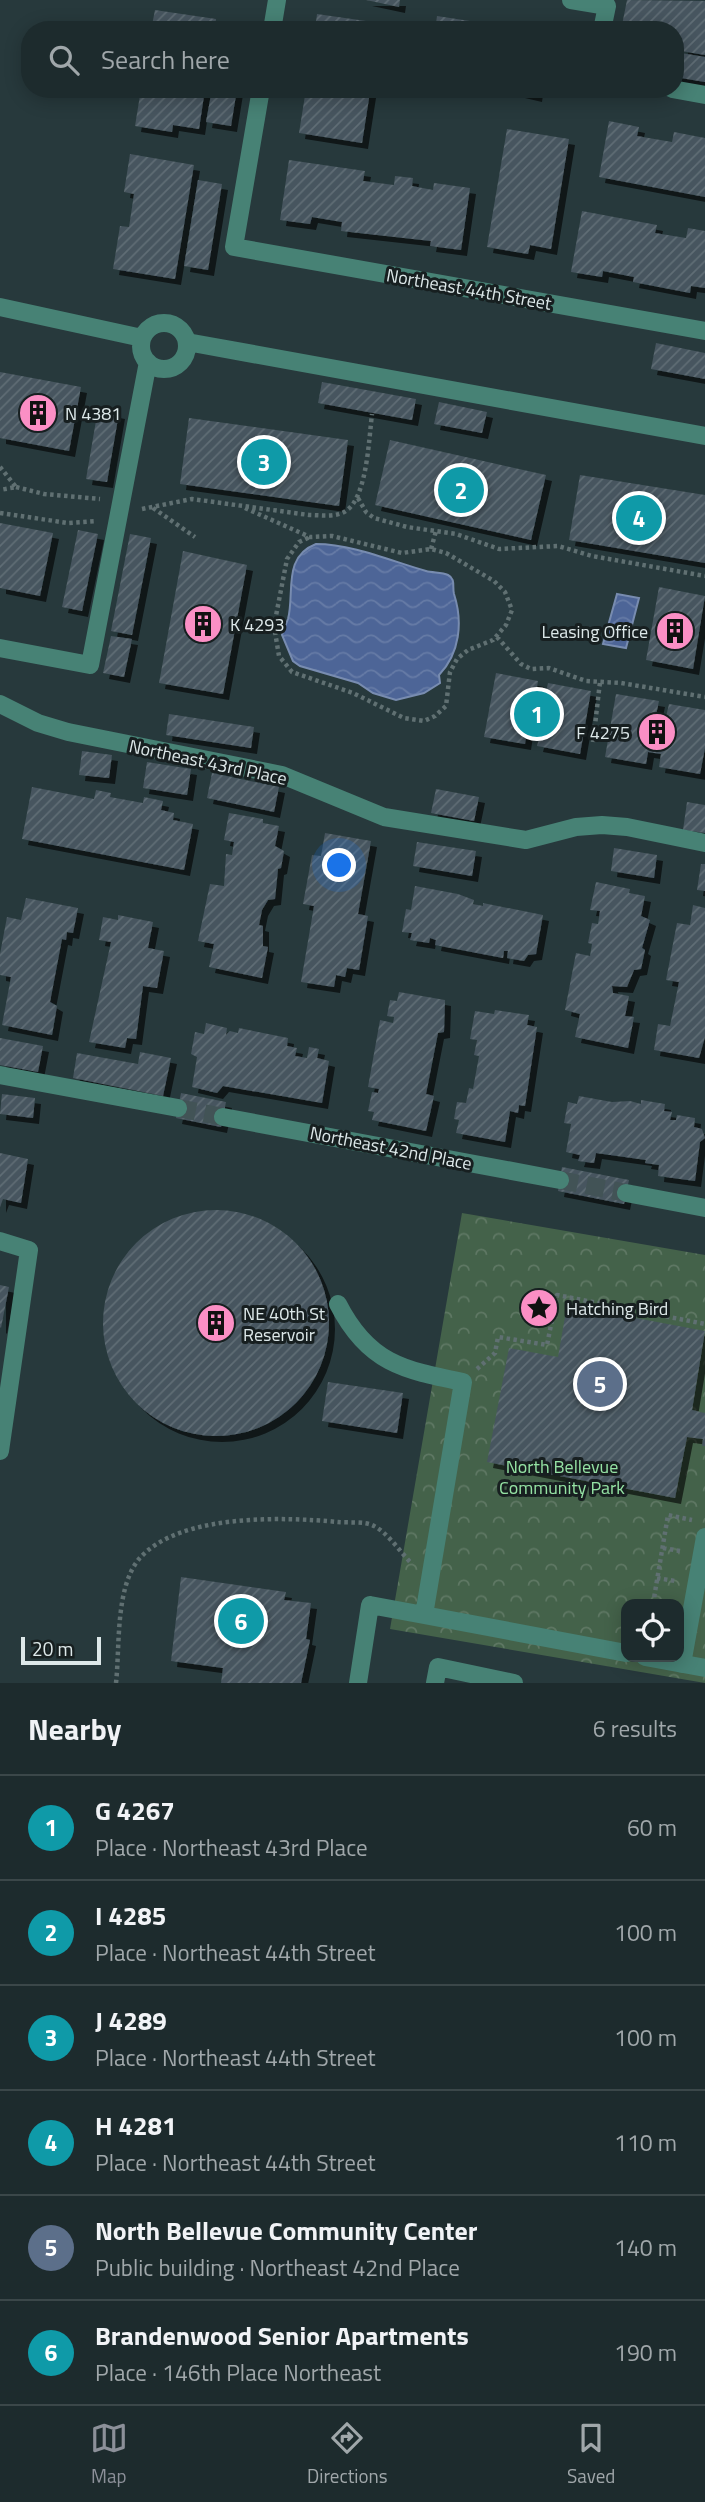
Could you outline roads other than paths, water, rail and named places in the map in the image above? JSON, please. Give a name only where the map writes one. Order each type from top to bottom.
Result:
[{"type":"street","points":[[274,21],[277,0]]},
{"type":"street","points":[[571,0],[607,6],[604,21]]},
{"type":"street","points":[[684,91],[705,95]]},
{"type":"street","name":"Northeast 44th Street","points":[[259,98],[234,247],[705,331]]},
{"type":"street","points":[[0,307],[142,338]]},
{"type":"street","points":[[168,323],[181,331],[187,342],[183,359],[172,368],[157,368],[142,354],[142,338],[152,326],[168,323]]},
{"type":"street","points":[[187,342],[705,436]]},
{"type":"street","points":[[0,648],[90,665],[148,362]]},
{"type":"street","name":"Northeast 43rd Place","points":[[0,704],[38,723],[68,732],[282,775],[384,817],[526,840],[576,827],[602,825],[627,827],[705,843]]},
{"type":"street","points":[[0,1075],[178,1108]]},
{"type":"street","name":"Northeast 42nd Place","points":[[223,1117],[560,1180]]},
{"type":"street","points":[[626,1193],[705,1208]]},
{"type":"street","points":[[0,1241],[29,1250],[0,1451]]},
{"type":"street","points":[[338,1304],[349,1325],[363,1342],[389,1363],[463,1382],[424,1615]]},
{"type":"street","points":[[681,1664],[705,1537]]},
{"type":"street","points":[[358,1683],[370,1605],[621,1652]]},
{"type":"street","points":[[671,1662],[705,1668]]},
{"type":"street","points":[[435,1683],[438,1667],[514,1683]]},
{"type":"water","points":[[316,544],[357,550],[450,577],[457,605],[458,637],[451,657],[439,675],[440,683],[424,693],[396,700],[373,693],[358,683],[300,666],[293,661],[282,635],[290,609],[292,577],[298,558]]},
{"type":"water","points":[[617,594],[639,598],[626,648],[603,644]]},
{"type":"tunnel","points":[[178,1108],[223,1117]]},
{"type":"tunnel","points":[[560,1180],[626,1193]]},
{"type":"place","name":"N 4381","points":[[38,413]]},
{"type":"place","name":"J 4289","points":[[264,462]]},
{"type":"place","name":"I 4285","points":[[461,490]]},
{"type":"place","name":"H 4281","points":[[639,518]]},
{"type":"place","name":"K 4293","points":[[203,624]]},
{"type":"place","name":"Leasing Office","points":[[675,631]]},
{"type":"place","name":"G 4267","points":[[537,714]]},
{"type":"place","name":"F 4275","points":[[657,732]]},
{"type":"place","name":"Hatching Bird","points":[[539,1308]]},
{"type":"place","name":"NE 40th St Reservoir","points":[[216,1323]]},
{"type":"place","name":"North Bellevue Community Center","points":[[600,1384]]},
{"type":"place","name":"Brandenwood Senior Apartments","points":[[241,1621]]},
{"type":"park label","name":"North Bellevue Community Park","points":[[562,1476]]}]
